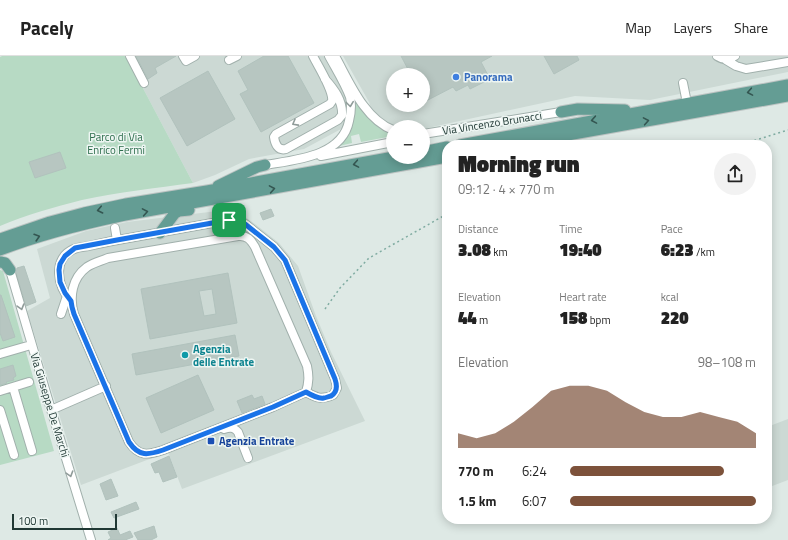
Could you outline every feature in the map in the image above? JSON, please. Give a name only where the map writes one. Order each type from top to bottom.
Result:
[{"type":"main road","points":[[487,140],[788,85]]},
{"type":"main road","points":[[539,140],[788,96]]},
{"type":"main road","points":[[561,112],[578,109],[651,110]]},
{"type":"main road","points":[[430,151],[442,148]]},
{"type":"main road","points":[[0,239],[50,222],[126,204],[210,195],[442,158]]},
{"type":"main road","points":[[0,250],[41,236],[85,224],[210,195],[386,159]]},
{"type":"main road","points":[[160,233],[175,213],[205,206],[210,195],[257,166],[265,165]]},
{"type":"main road","points":[[0,262],[5,263],[10,270]]},
{"type":"street","points":[[130,56],[144,83]]},
{"type":"street","points":[[183,56],[186,61],[195,56]]},
{"type":"street","points":[[229,60],[237,56]]},
{"type":"street","points":[[313,56],[333,89],[341,106],[342,115],[338,120],[286,149],[280,149],[274,139],[276,134],[330,104],[332,101],[333,96],[326,79]]},
{"type":"street","points":[[265,165],[308,157],[328,150],[343,135],[348,126],[352,109],[350,98],[345,86],[329,56]]},
{"type":"street","points":[[335,56],[362,103],[378,122],[386,126]]},
{"type":"street","points":[[717,56],[736,66],[746,69],[788,62]]},
{"type":"street","points":[[726,60],[735,56]]},
{"type":"street","points":[[684,83],[687,103]]},
{"type":"street","name":"Via Vincenzo Brunacci","points":[[430,133],[561,112]]},
{"type":"street","points":[[308,157],[316,157],[386,143]]},
{"type":"street","points":[[229,220],[245,224],[269,243],[285,260],[335,379],[336,388],[333,395],[325,398],[306,392],[273,407],[154,453],[139,453],[133,449],[74,314],[60,278],[59,270],[60,264],[65,256],[75,248],[117,240],[229,220]]},
{"type":"street","points":[[115,228],[117,240]]},
{"type":"street","points":[[61,314],[77,280],[84,270],[108,258],[245,236],[249,238],[255,247],[307,366],[309,376],[306,392]]},
{"type":"street","name":"Via Giuseppe De Marchi","points":[[10,270],[91,540]]},
{"type":"street","points":[[60,278],[64,282],[77,280]]},
{"type":"street","points":[[0,354],[32,345]]},
{"type":"street","points":[[0,391],[29,382]]},
{"type":"street","points":[[51,410],[106,386]]},
{"type":"street","points":[[13,387],[32,451]]},
{"type":"street","points":[[0,410],[14,455]]},
{"type":"street","points":[[207,432],[232,427],[238,432],[250,457],[242,433],[240,419]]},
{"type":"path","points":[[756,140],[788,130]]},
{"type":"path","points":[[325,309],[340,288],[369,258],[442,217]]},
{"type":"shaded area","points":[[126,56],[325,56],[343,88],[348,110],[346,121],[341,129],[304,149],[249,159],[215,175],[193,183]]},
{"type":"shaded area","points":[[343,56],[788,56],[788,72],[650,100],[575,96],[430,127],[430,120],[386,120],[386,121],[372,111],[369,102]]},
{"type":"shaded area","points":[[234,209],[279,243],[298,266],[331,352],[365,421],[182,489],[168,452],[81,485],[27,311],[50,298],[37,249],[86,231],[127,222]]},
{"type":"shaded area","points":[[788,419],[788,480],[772,486],[772,425]]},
{"type":"green space","name":"Parco di Via Enrico Fermi","points":[[126,56],[193,183],[123,192],[82,200],[20,218],[0,226],[0,57]]},
{"type":"green space","points":[[353,98],[386,127],[386,137],[361,142],[359,134],[351,136],[352,143],[339,146]]},
{"type":"green space","points":[[0,270],[3,271],[54,451],[0,465]]},
{"type":"building","points":[[136,56],[176,56],[155,68],[157,73],[148,79]]},
{"type":"building","points":[[264,56],[288,56],[314,103],[261,132],[240,94],[248,90],[238,71]]},
{"type":"building","name":"Panorama","points":[[401,56],[492,56],[481,62],[490,79],[470,89],[468,85],[456,91],[453,87],[430,99],[430,68],[407,68]]},
{"type":"building","points":[[544,56],[577,56],[579,60],[554,74]]},
{"type":"building","points":[[208,71],[235,119],[187,146],[160,98]]},
{"type":"building","points":[[60,152],[66,168],[35,178],[29,162]]},
{"type":"building","points":[[271,209],[274,216],[263,220],[260,213]]},
{"type":"building","points":[[24,266],[36,302],[26,306],[16,273],[17,268]]},
{"type":"building","points":[[228,273],[237,323],[150,339],[141,289]],"holes":[[[212,289],[216,314],[204,316],[199,291]]]},
{"type":"building","points":[[0,295],[15,337],[3,341],[0,333]]},
{"type":"building","name":"Agenzia delle Entrate","points":[[235,335],[239,356],[136,375],[132,354]]},
{"type":"building","points":[[13,365],[16,376],[13,378],[14,380],[0,385],[0,369]]},
{"type":"building","points":[[198,375],[214,410],[161,433],[146,398]]},
{"type":"building","points":[[252,395],[254,399],[262,396],[265,404],[242,413],[237,401]]},
{"type":"building","points":[[169,456],[177,477],[163,482],[159,472],[155,473],[151,464]]},
{"type":"building","points":[[111,479],[118,496],[106,500],[100,484]]},
{"type":"building","points":[[136,502],[139,509],[114,518],[111,512]]},
{"type":"building","points":[[154,526],[157,537],[151,540],[138,540],[134,533]]},
{"type":"building","points":[[117,528],[120,535],[130,531],[133,537],[125,540],[108,540],[111,538],[108,532]]},
{"type":"place","name":"Panorama","points":[[456,77]]},
{"type":"place","name":"Agenzia delle Entrate","points":[[185,355]]},
{"type":"place","name":"Agenzia Entrate","points":[[211,441]]},
{"type":"route","points":[[229,220],[245,224],[274,247],[285,260],[335,379],[335,391],[333,395],[325,398],[306,392],[273,407],[163,450],[146,454],[139,453],[133,449],[129,442],[74,314],[71,301],[60,282],[60,264],[65,256],[75,248],[229,220]]}]
